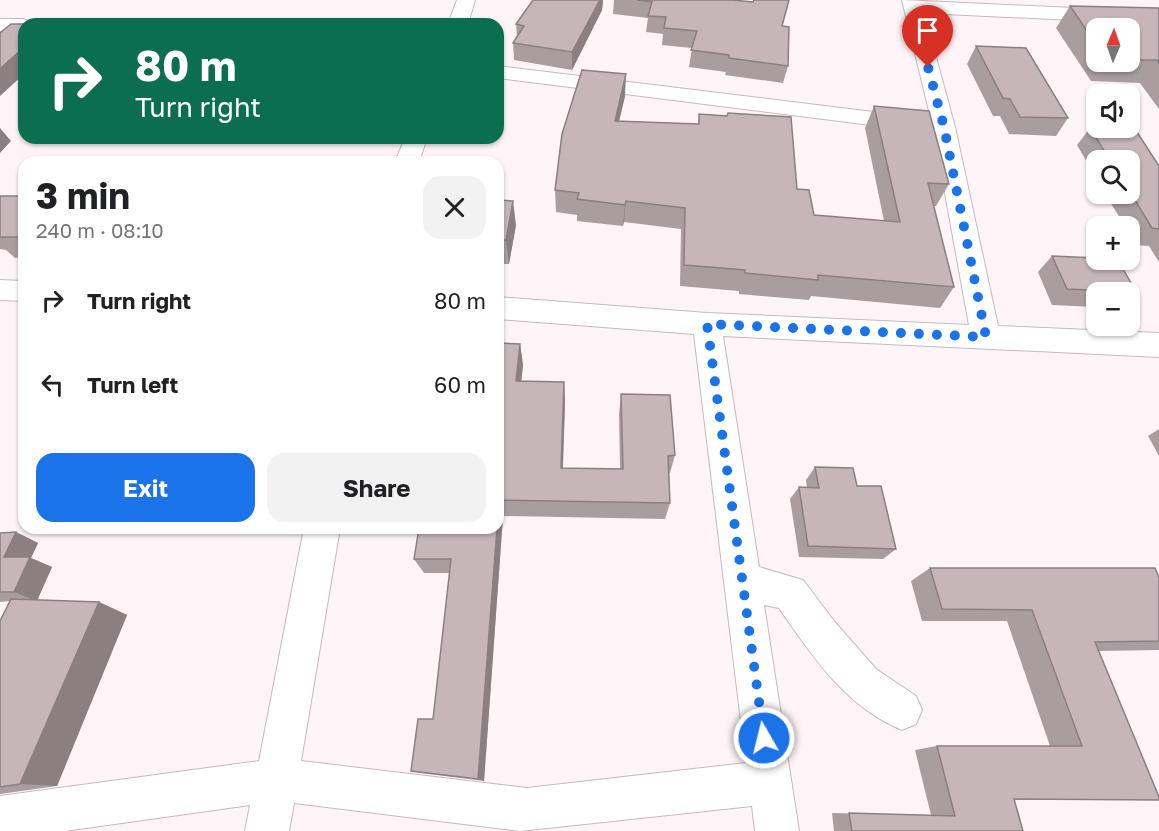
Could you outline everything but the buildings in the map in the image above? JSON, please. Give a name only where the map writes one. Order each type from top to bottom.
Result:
[{"type":"street","points":[[460,18],[466,0]]},
{"type":"street","points":[[986,337],[944,127],[912,4],[1159,18]]},
{"type":"street","points":[[0,25],[18,25]]},
{"type":"street","points":[[504,73],[944,127]]},
{"type":"street","points":[[0,290],[18,291]]},
{"type":"street","points":[[504,308],[707,324],[1159,345]]},
{"type":"street","points":[[707,324],[777,831]]},
{"type":"street","points":[[267,831],[321,534]]},
{"type":"street","points":[[743,581],[790,593],[820,634],[862,683],[902,710]]},
{"type":"street","points":[[0,819],[276,780],[527,810],[771,782]]},
{"type":"route","points":[[764,738],[707,324],[986,337],[944,127],[928,67]]}]
